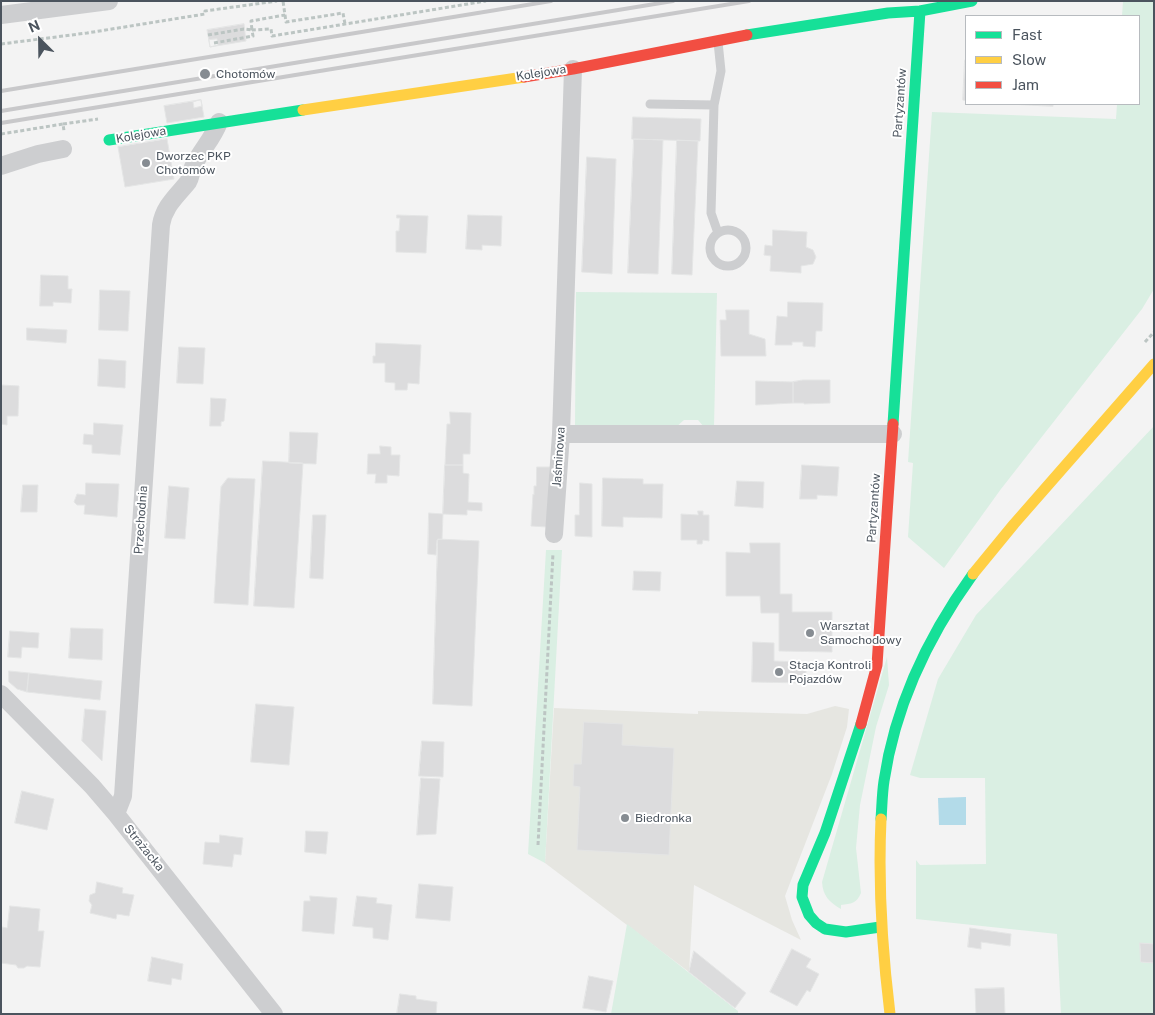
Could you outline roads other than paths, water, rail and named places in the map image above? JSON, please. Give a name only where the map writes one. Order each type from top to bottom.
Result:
[{"type":"street","points":[[1,15],[109,1]]},
{"type":"street","name":"Kolejowa","points":[[109,140],[573,69],[718,40],[972,1]]},
{"type":"street","name":"Partyzantów","points":[[880,927],[853,932],[837,932],[821,927],[809,916],[802,901],[802,890],[824,837],[877,665],[920,10]]},
{"type":"street","name":"Jaśminowa","points":[[554,534],[561,434],[573,69]]},
{"type":"street","name":"Przechodnia","points":[[116,814],[123,796],[161,225],[164,212],[189,180],[193,166],[216,132],[219,122]]},
{"type":"street","points":[[1,166],[38,154],[63,149]]},
{"type":"street","points":[[890,1014],[880,927],[879,850],[883,781],[888,754],[897,724],[916,675],[934,635],[958,596],[993,549],[1154,364]]},
{"type":"street","points":[[561,434],[892,434]]},
{"type":"street","name":"Strażacka","points":[[1,694],[92,786],[116,814],[274,1014]]},
{"type":"lane","points":[[718,40],[721,71],[714,105],[711,214],[718,233]]},
{"type":"lane","points":[[650,104],[714,105]]},
{"type":"lane","points":[[727,230],[736,232],[743,238],[746,247],[744,256],[738,263],[729,266],[720,264],[713,258],[710,249],[712,240],[718,233],[727,230]]},
{"type":"water","points":[[966,797],[966,825],[939,825],[938,798]]},
{"type":"railway","points":[[1,91],[551,1]]},
{"type":"railway","points":[[1,111],[673,1]]},
{"type":"railway","points":[[1,123],[749,1]]},
{"type":"place","name":"Chotomów","points":[[205,74]]},
{"type":"place","name":"Dworzec PKP Chotomów","points":[[146,163]]},
{"type":"place","name":"Warsztat Samochodowy","points":[[810,633]]},
{"type":"place","name":"Stacja Kontroli Pojazdów","points":[[779,672]]},
{"type":"place","name":"Biedronka","points":[[625,818]]}]
